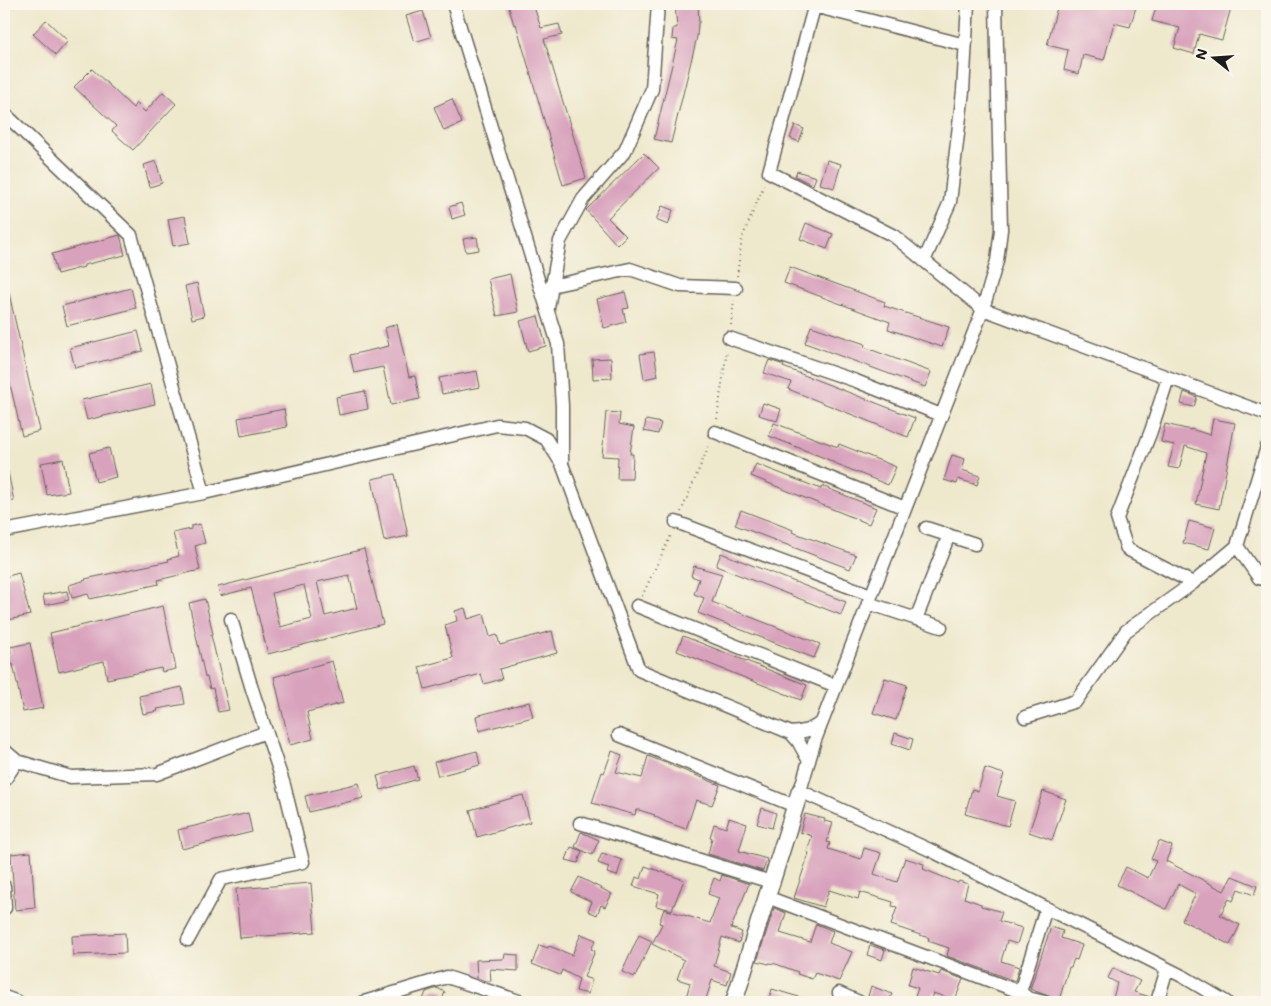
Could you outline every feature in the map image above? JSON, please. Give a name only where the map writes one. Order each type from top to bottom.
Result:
[{"type":"main road","points":[[734,1002],[800,791]]},
{"type":"street","points":[[453,4],[558,344],[562,406],[562,464]]},
{"type":"street","points":[[547,310],[560,241],[583,199],[625,150],[652,90],[658,4]]},
{"type":"street","points":[[924,261],[950,202],[963,91],[968,4]]},
{"type":"street","points":[[996,4],[1001,230],[997,261],[983,309],[836,686],[800,791],[930,850],[1167,969],[1226,1002]]},
{"type":"street","points":[[965,44],[814,5],[769,172],[894,236],[983,309],[1267,414]]},
{"type":"street","points":[[4,113],[132,235],[204,493]]},
{"type":"street","points":[[551,286],[630,269],[680,286],[736,288]]},
{"type":"street","points":[[729,338],[856,381],[941,415]]},
{"type":"street","points":[[1168,378],[1117,518],[1126,549],[1193,582]]},
{"type":"street","points":[[4,531],[204,493],[497,426],[525,428],[546,439],[562,464],[639,670],[791,733],[798,741],[809,761]]},
{"type":"street","points":[[715,432],[905,508]]},
{"type":"street","points":[[1025,717],[1076,701],[1126,631],[1193,582],[1237,546],[1267,447]]},
{"type":"street","points":[[676,522],[916,619],[941,627]]},
{"type":"street","points":[[926,528],[975,544]]},
{"type":"street","points":[[916,619],[949,535]]},
{"type":"street","points":[[1237,546],[1259,578],[1267,580]]},
{"type":"street","points":[[638,606],[836,686]]},
{"type":"street","points":[[188,940],[221,879],[303,862],[284,785],[231,618]]},
{"type":"street","points":[[791,733],[812,730],[822,723]]},
{"type":"street","points":[[4,750],[16,760],[71,777],[157,774],[266,732]]},
{"type":"street","points":[[619,735],[795,806]]},
{"type":"street","points":[[4,781],[16,760]]},
{"type":"street","points":[[580,823],[769,890],[1019,997],[1044,1002]]},
{"type":"street","points":[[4,886],[5,908]]},
{"type":"street","points":[[1019,997],[1046,908]]},
{"type":"street","points":[[1157,1002],[1167,969]]},
{"type":"street","points":[[366,1002],[447,977],[522,1002]]},
{"type":"street","points":[[839,993],[859,1002]]},
{"type":"street","points":[[4,997],[18,1002]]},
{"type":"path","points":[[638,606],[715,432],[742,238],[769,172]]},
{"type":"building","points":[[508,4],[533,4],[541,28],[559,24],[562,35],[544,39],[586,178],[563,185],[516,24],[514,25]]},
{"type":"building","points":[[675,4],[698,4],[699,23],[671,143],[654,139],[678,40],[672,39],[673,28],[677,28]]},
{"type":"building","points":[[1058,4],[1137,4],[1130,27],[1114,23],[1104,60],[1083,55],[1079,74],[1064,70],[1068,50],[1047,45]]},
{"type":"building","points":[[1157,4],[1232,4],[1222,40],[1199,34],[1194,54],[1174,48],[1180,28],[1152,21]]},
{"type":"building","points":[[423,11],[431,37],[414,42],[406,16]]},
{"type":"building","points":[[46,20],[68,41],[56,55],[33,34]]},
{"type":"building","points":[[92,69],[133,108],[136,103],[145,112],[163,92],[176,104],[133,150],[112,131],[116,126],[74,87]]},
{"type":"building","points":[[452,99],[462,123],[444,131],[434,107]]},
{"type":"building","points":[[795,125],[804,129],[799,142],[790,138]]},
{"type":"building","points":[[644,153],[659,168],[608,218],[626,236],[617,245],[586,210]]},
{"type":"building","points":[[827,160],[841,164],[834,188],[820,184]]},
{"type":"building","points":[[156,161],[162,183],[150,187],[144,165]]},
{"type":"building","points":[[797,171],[816,177],[813,185],[795,176]]},
{"type":"building","points":[[461,203],[465,215],[452,219],[449,207]]},
{"type":"building","points":[[662,206],[673,210],[668,225],[656,220]]},
{"type":"building","points":[[185,216],[190,243],[173,246],[168,219]]},
{"type":"building","points":[[806,223],[833,234],[827,249],[800,239]]},
{"type":"building","points":[[120,235],[125,255],[57,274],[52,254]]},
{"type":"building","points":[[477,237],[479,250],[466,252],[463,239]]},
{"type":"building","points":[[790,267],[885,302],[884,306],[949,327],[942,347],[888,329],[890,322],[784,283]]},
{"type":"building","points":[[510,274],[518,312],[497,316],[488,279]]},
{"type":"building","points":[[197,283],[204,316],[192,319],[185,286]]},
{"type":"building","points":[[131,288],[136,308],[67,326],[62,306]]},
{"type":"building","points":[[4,289],[8,289],[40,431],[22,436],[4,358]]},
{"type":"building","points":[[625,292],[629,308],[623,309],[626,322],[604,328],[597,299]]},
{"type":"building","points":[[538,316],[546,346],[528,351],[520,321]]},
{"type":"building","points":[[397,324],[409,377],[415,376],[420,399],[391,405],[383,367],[354,373],[350,355],[389,346],[385,328]]},
{"type":"building","points":[[811,326],[865,344],[864,347],[931,372],[925,387],[805,343]]},
{"type":"building","points":[[138,331],[143,351],[75,368],[70,348]]},
{"type":"building","points":[[654,352],[658,376],[644,379],[640,354]]},
{"type":"building","points":[[611,358],[612,378],[593,379],[592,359]]},
{"type":"building","points":[[769,360],[915,418],[908,437],[788,389],[791,382],[764,373]]},
{"type":"building","points":[[477,371],[480,387],[442,394],[439,378]]},
{"type":"building","points":[[151,384],[155,404],[87,420],[82,400]]},
{"type":"building","points":[[365,391],[368,409],[339,415],[336,397]]},
{"type":"building","points":[[1184,392],[1197,397],[1194,407],[1181,404]]},
{"type":"building","points":[[763,403],[781,409],[777,421],[759,415]]},
{"type":"building","points":[[284,409],[287,427],[241,436],[238,418]]},
{"type":"building","points":[[606,412],[620,413],[619,424],[634,427],[630,454],[633,454],[632,479],[617,479],[618,457],[602,456]]},
{"type":"building","points":[[1213,419],[1235,423],[1219,509],[1196,504],[1206,453],[1185,446],[1179,469],[1168,467],[1174,445],[1161,442],[1165,424],[1210,435]]},
{"type":"building","points":[[646,420],[661,423],[658,434],[644,431]]},
{"type":"building","points":[[774,423],[838,447],[839,444],[896,467],[888,485],[769,436]]},
{"type":"building","points":[[109,448],[116,477],[96,482],[89,453]]},
{"type":"building","points":[[952,455],[965,459],[962,470],[980,476],[977,485],[958,479],[957,484],[944,480]]},
{"type":"building","points":[[63,459],[69,492],[47,495],[41,463]]},
{"type":"building","points":[[756,464],[821,489],[822,486],[876,508],[869,524],[751,476]]},
{"type":"building","points":[[4,472],[8,472],[14,501],[4,503]]},
{"type":"building","points":[[395,474],[408,536],[384,541],[372,479]]},
{"type":"building","points":[[741,510],[793,530],[792,532],[856,555],[850,569],[735,525]]},
{"type":"building","points":[[1189,521],[1215,528],[1209,549],[1183,543]]},
{"type":"building","points":[[200,524],[205,543],[195,546],[200,570],[158,580],[159,584],[90,599],[88,594],[72,598],[69,585],[85,579],[169,561],[168,559],[179,556],[173,533],[191,529],[191,526]]},
{"type":"building","points":[[364,549],[383,624],[268,654],[251,588],[220,596],[218,587]],"holes":[[[349,575],[357,608],[325,616],[317,582]],[[304,585],[312,619],[280,627],[272,593]]]},
{"type":"building","points":[[721,553],[846,602],[841,615],[716,566]]},
{"type":"building","points":[[694,566],[722,574],[712,602],[820,644],[814,658],[698,613],[704,598],[694,594],[699,579],[691,576]]},
{"type":"building","points":[[19,573],[30,615],[4,621],[4,577]]},
{"type":"building","points":[[67,591],[69,600],[45,605],[43,595]]},
{"type":"building","points":[[205,599],[213,634],[211,635],[229,710],[218,712],[213,688],[210,689],[207,677],[205,677],[189,603]]},
{"type":"building","points":[[163,606],[176,669],[162,672],[161,668],[107,679],[104,661],[59,672],[50,633]]},
{"type":"building","points":[[465,608],[468,619],[484,614],[490,637],[497,635],[500,645],[552,631],[557,653],[499,669],[502,679],[484,684],[481,674],[425,689],[419,667],[453,658],[445,625],[457,621],[455,611]]},
{"type":"building","points":[[683,636],[807,685],[801,700],[677,651]]},
{"type":"building","points":[[30,643],[43,708],[23,712],[13,664],[7,666],[4,655],[11,653],[10,647]]},
{"type":"building","points":[[332,661],[343,703],[307,712],[313,739],[290,745],[274,677]]},
{"type":"building","points":[[885,678],[907,685],[896,720],[873,713]]},
{"type":"building","points":[[182,687],[185,704],[157,709],[158,711],[143,714],[139,696]]},
{"type":"building","points":[[529,702],[533,717],[479,731],[476,716]]},
{"type":"building","points":[[895,733],[913,739],[910,750],[892,744]]},
{"type":"building","points":[[477,751],[480,765],[438,776],[434,762]]},
{"type":"building","points":[[612,751],[622,755],[616,772],[642,778],[648,756],[720,785],[712,805],[696,800],[686,829],[639,810],[636,810],[635,815],[592,803],[602,772],[604,773]]},
{"type":"building","points":[[414,766],[418,779],[381,790],[377,776]]},
{"type":"building","points":[[985,768],[1004,774],[997,796],[1015,801],[1008,826],[965,814],[972,789],[978,791]]},
{"type":"building","points":[[359,783],[363,798],[309,812],[305,796]]},
{"type":"building","points":[[1043,791],[1066,799],[1052,840],[1029,832]]},
{"type":"building","points":[[523,795],[530,822],[477,837],[470,810]]},
{"type":"building","points":[[762,808],[776,813],[772,828],[757,824]]},
{"type":"building","points":[[248,813],[252,832],[182,849],[178,830]]},
{"type":"building","points":[[805,814],[833,823],[827,842],[830,843],[828,849],[861,859],[864,848],[881,853],[874,874],[897,882],[905,858],[924,864],[923,869],[958,883],[959,881],[968,884],[964,898],[981,904],[981,906],[1002,912],[999,921],[1022,928],[1017,944],[1007,941],[1001,961],[1019,967],[1015,981],[947,956],[949,948],[928,941],[929,938],[891,925],[897,907],[892,906],[893,902],[860,892],[858,899],[829,890],[823,907],[794,898],[809,853],[807,852],[812,836],[800,832]]},
{"type":"building","points":[[729,818],[747,824],[739,851],[767,859],[763,871],[708,854],[714,824],[726,828]]},
{"type":"building","points":[[581,832],[599,840],[592,855],[575,847]]},
{"type":"building","points":[[1159,841],[1172,846],[1166,861],[1224,891],[1232,876],[1257,886],[1254,895],[1238,889],[1233,901],[1229,899],[1220,915],[1240,925],[1230,945],[1182,920],[1196,894],[1178,884],[1166,909],[1117,885],[1126,867],[1148,878],[1156,861],[1151,859]]},
{"type":"building","points":[[571,847],[582,851],[578,863],[566,860]]},
{"type":"building","points":[[31,852],[35,908],[15,910],[11,854]]},
{"type":"building","points":[[602,853],[622,860],[617,876],[607,873],[609,867],[598,863]]},
{"type":"building","points":[[645,866],[684,880],[672,910],[656,906],[659,894],[633,886],[636,877],[641,879]]},
{"type":"building","points":[[722,875],[749,884],[731,928],[742,932],[739,943],[722,937],[714,966],[731,972],[727,985],[712,980],[705,1002],[685,1002],[690,983],[677,979],[684,960],[652,944],[662,924],[659,923],[664,909],[710,923],[719,898],[708,894],[714,878],[720,881]]},
{"type":"building","points":[[579,877],[612,894],[605,907],[601,905],[597,915],[588,911],[592,902],[571,892]]},
{"type":"building","points":[[311,883],[315,932],[240,938],[236,889]]},
{"type":"building","points":[[774,908],[786,913],[780,933],[810,942],[816,924],[833,931],[829,943],[852,952],[839,981],[815,973],[812,979],[776,964],[757,961]]},
{"type":"building","points":[[1051,927],[1063,931],[1061,938],[1082,945],[1077,960],[1074,959],[1071,967],[1069,967],[1059,1000],[1030,989]]},
{"type":"building","points":[[125,933],[126,953],[73,955],[72,936]]},
{"type":"building","points":[[581,934],[596,940],[591,949],[595,951],[584,977],[592,980],[588,994],[576,991],[579,979],[562,970],[560,975],[532,964],[539,945],[548,948],[549,946],[572,955]]},
{"type":"building","points":[[639,935],[652,941],[635,977],[622,972]]},
{"type":"building","points":[[870,945],[885,950],[882,960],[867,955]]},
{"type":"building","points":[[505,954],[518,955],[518,971],[490,969],[491,981],[477,978],[476,960],[504,959]]},
{"type":"building","points":[[913,967],[939,975],[941,971],[963,979],[955,1000],[933,993],[930,1002],[913,1002],[918,988],[908,985]]},
{"type":"building","points":[[1113,968],[1140,981],[1134,992],[1150,997],[1149,1002],[1112,1002],[1117,983],[1108,978]]},
{"type":"building","points":[[871,986],[892,994],[889,1002],[872,1002],[867,1000]]},
{"type":"building","points":[[437,988],[445,992],[441,1002],[422,1002],[426,992]]},
{"type":"building","points":[[772,989],[809,1000],[808,1002],[768,1002]]}]
